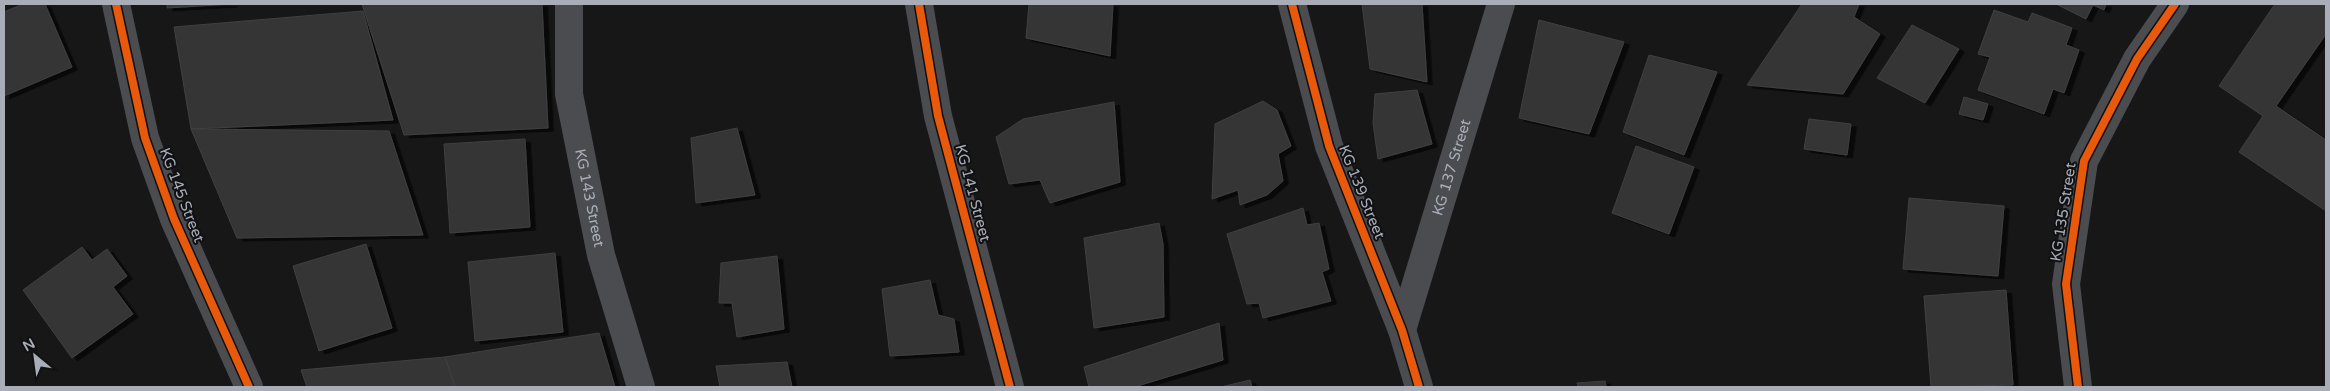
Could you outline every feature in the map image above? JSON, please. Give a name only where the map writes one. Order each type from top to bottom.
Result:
[{"type":"street","name":"KG 145 Street","points":[[116,4],[145,138],[174,219],[249,387]]},
{"type":"street","name":"KG 143 Street","points":[[569,4],[569,94],[602,255],[641,387]]},
{"type":"street","name":"KG 141 Street","points":[[919,4],[938,116],[1010,387]]},
{"type":"street","name":"KG 139 Street","points":[[1292,4],[1329,146],[1402,330],[1420,387]]},
{"type":"street","name":"KG 137 Street","points":[[1402,330],[1501,4]]},
{"type":"street","name":"KG 135 Street","points":[[2078,387],[2066,284],[2084,161],[2137,59],[2175,4]]},
{"type":"building","points":[[23,4],[45,4],[72,67],[4,96],[4,12]]},
{"type":"building","points":[[167,4],[232,4],[167,8]]},
{"type":"building","points":[[362,4],[542,4],[548,128],[404,135]]},
{"type":"building","points":[[1029,4],[1113,4],[1110,56],[1026,38]]},
{"type":"building","points":[[1362,4],[1422,4],[1427,82],[1370,69]]},
{"type":"building","points":[[1802,4],[1859,4],[1854,17],[1880,34],[1843,94],[1747,85]]},
{"type":"building","points":[[2056,4],[2106,4],[2104,10],[2093,5],[2086,19]]},
{"type":"building","points":[[2275,4],[2326,4],[2326,34],[2276,106],[2326,140],[2326,211],[2239,152],[2263,116],[2219,86]]},
{"type":"building","points":[[1994,10],[2028,22],[2032,13],[2072,28],[2066,45],[2079,50],[2064,93],[2053,89],[2044,114],[1978,90],[1990,57],[1978,54]]},
{"type":"building","points":[[363,11],[393,120],[191,129],[174,27]]},
{"type":"building","points":[[1539,20],[1624,42],[1589,134],[1519,118]]},
{"type":"building","points":[[1912,25],[1959,49],[1925,103],[1877,78]]},
{"type":"building","points":[[1649,55],[1717,72],[1684,155],[1623,132]]},
{"type":"building","points":[[1417,90],[1432,144],[1378,159],[1373,123],[1375,94]]},
{"type":"building","points":[[1964,97],[1988,104],[1983,120],[1959,114]]},
{"type":"building","points":[[1263,101],[1277,110],[1291,146],[1278,154],[1283,181],[1267,195],[1240,205],[1238,190],[1212,199],[1215,124]]},
{"type":"building","points":[[1114,102],[1120,182],[1050,203],[1040,180],[1009,184],[996,137],[1023,119]]},
{"type":"building","points":[[1809,119],[1851,124],[1847,155],[1804,149]]},
{"type":"building","points":[[737,128],[755,195],[696,203],[691,138]]},
{"type":"building","points":[[191,129],[389,131],[423,235],[237,238]]},
{"type":"building","points":[[525,139],[530,227],[450,233],[444,144]]},
{"type":"building","points":[[1636,146],[1694,167],[1669,234],[1612,213]]},
{"type":"building","points":[[1909,198],[2004,206],[1998,276],[1903,269]]},
{"type":"building","points":[[1303,208],[1307,225],[1319,223],[1329,269],[1322,272],[1331,301],[1263,318],[1259,303],[1247,304],[1227,234]]},
{"type":"building","points":[[1159,223],[1163,244],[1164,317],[1094,328],[1084,238]]},
{"type":"building","points":[[366,244],[392,328],[319,351],[293,266]]},
{"type":"building","points":[[82,247],[92,260],[107,249],[127,276],[113,287],[133,314],[72,358],[23,290]]},
{"type":"building","points":[[555,253],[563,332],[475,341],[468,262]]},
{"type":"building","points":[[777,256],[784,329],[737,337],[732,303],[719,303],[721,263]]},
{"type":"building","points":[[930,280],[938,315],[954,319],[959,352],[890,356],[882,289]]},
{"type":"building","points":[[2006,290],[2013,385],[1931,387],[1924,296]]},
{"type":"building","points":[[1219,323],[1223,360],[1134,387],[1089,387],[1084,367]]},
{"type":"building","points":[[599,333],[615,387],[455,387],[445,357]]},
{"type":"building","points":[[445,357],[455,387],[307,387],[301,370]]},
{"type":"building","points":[[787,362],[792,387],[720,387],[716,366]]},
{"type":"building","points":[[1250,380],[1252,387],[1221,387]]},
{"type":"building","points":[[1605,381],[1606,387],[1578,387],[1577,383]]},
{"type":"cycle path","points":[[116,4],[145,138],[174,219],[249,387]]},
{"type":"cycle path","points":[[919,4],[938,116],[1010,387]]},
{"type":"cycle path","points":[[1292,4],[1329,146],[1402,330],[1419,387]]},
{"type":"cycle path","points":[[2078,387],[2066,284],[2084,161],[2137,59],[2175,4]]}]
